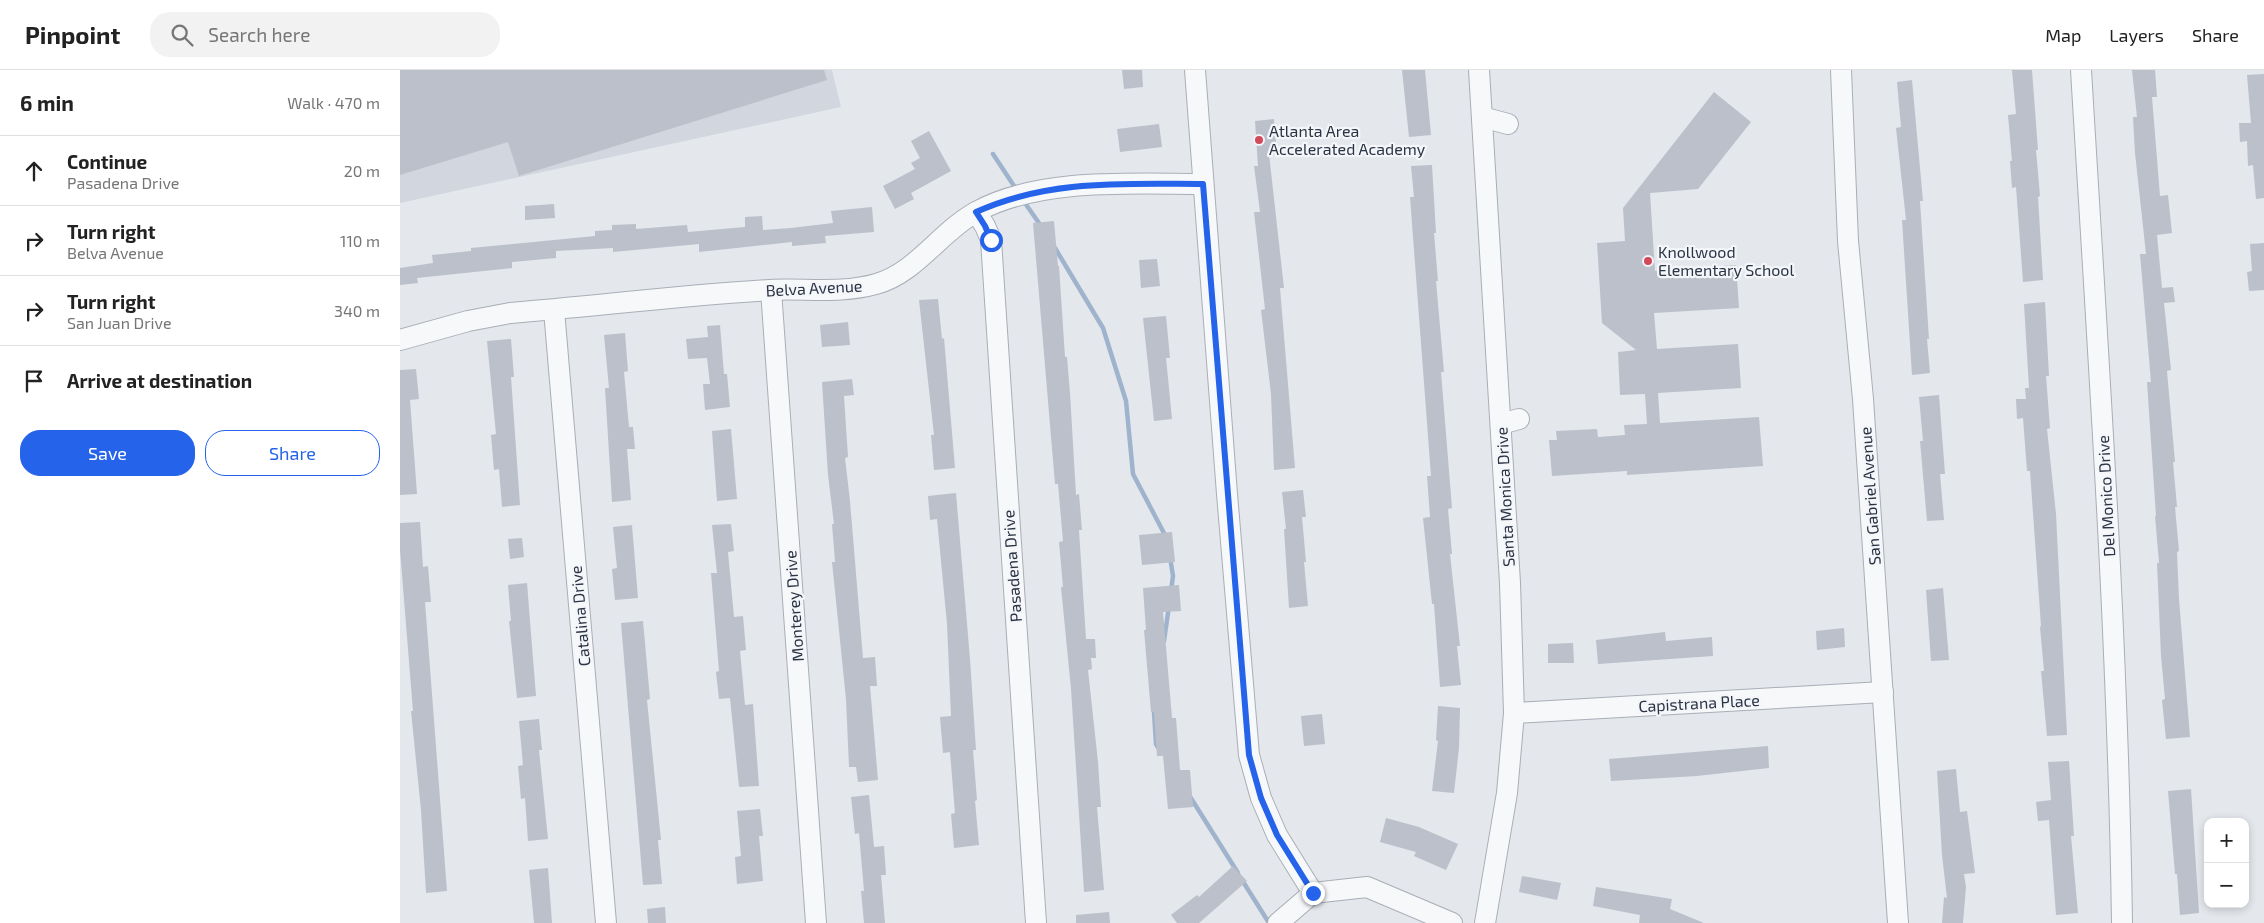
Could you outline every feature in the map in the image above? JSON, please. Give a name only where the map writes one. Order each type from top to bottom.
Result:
[{"type":"street","points":[[1195,70],[1249,755],[1261,798],[1277,835],[1313,893]]},
{"type":"street","name":"San Gabriel Avenue","points":[[1841,70],[1848,241],[1863,399],[1898,923]]},
{"type":"street","name":"Del Monico Drive","points":[[2081,70],[2107,493],[2120,764],[2122,923]]},
{"type":"street","name":"Santa Monica Drive","points":[[1484,71],[1482,117],[1510,422],[1510,584],[1514,713],[1507,793],[1485,923]]},
{"type":"street","points":[[1482,117],[1508,124]]},
{"type":"street","name":"Belva Avenue","points":[[400,340],[468,321],[510,313],[771,290],[845,289],[875,284],[898,275],[955,226],[976,212],[1004,200],[1049,190],[1101,184],[1203,184]]},
{"type":"street","name":"Pasadena Drive","points":[[976,212],[991,240],[1036,923]]},
{"type":"street","name":"Monterey Drive","points":[[771,290],[816,923]]},
{"type":"street","name":"Catalina Drive","points":[[554,310],[606,923]]},
{"type":"street","name":"Capistrana Place","points":[[1514,713],[1883,692]]},
{"type":"street","points":[[1278,923],[1313,893],[1367,886],[1452,923]]},
{"type":"shaded area","points":[[400,70],[832,70],[841,107],[400,203]]},
{"type":"building","points":[[400,70],[824,70],[827,80],[519,176],[508,142],[400,175]]},
{"type":"building","points":[[1122,70],[1142,70],[1143,87],[1124,89]]},
{"type":"building","points":[[1402,70],[1425,70],[1431,135],[1409,137]]},
{"type":"building","points":[[2012,70],[2032,70],[2038,150],[2036,150],[2040,196],[2038,197],[2043,280],[2023,282],[2016,187],[2012,188],[2010,161],[2012,161],[2008,115],[2016,114]]},
{"type":"building","points":[[2132,70],[2155,70],[2157,97],[2152,97],[2160,196],[2168,195],[2172,233],[2157,235],[2162,288],[2173,287],[2175,302],[2164,303],[2171,370],[2167,371],[2175,462],[2173,462],[2179,551],[2177,552],[2179,599],[2190,737],[2166,739],[2162,700],[2165,699],[2161,656],[2157,563],[2159,563],[2147,382],[2151,382],[2140,254],[2146,254],[2135,153],[2133,117],[2137,117]]},
{"type":"building","points":[[2264,74],[2264,198],[2256,199],[2253,165],[2248,166],[2247,141],[2240,142],[2239,123],[2251,123],[2247,75]]},
{"type":"building","points":[[1912,80],[1923,201],[1920,201],[1930,373],[1912,375],[1902,220],[1906,220],[1896,128],[1901,127],[1897,82]]},
{"type":"building","points":[[1714,92],[1751,122],[1698,189],[1650,193],[1655,271],[1736,265],[1739,308],[1654,313],[1657,349],[1738,344],[1741,388],[1658,393],[1660,423],[1759,417],[1763,466],[1627,475],[1627,471],[1552,476],[1549,440],[1557,440],[1556,431],[1597,429],[1598,437],[1625,435],[1624,425],[1647,424],[1645,394],[1620,395],[1618,352],[1636,350],[1602,323],[1597,243],[1625,241],[1623,208]]},
{"type":"building","points":[[1274,119],[1277,154],[1269,154],[1284,288],[1280,288],[1295,468],[1274,470],[1271,394],[1261,310],[1265,309],[1254,212],[1260,212],[1254,166],[1258,166],[1255,121]]},
{"type":"building","points":[[1159,124],[1162,147],[1120,152],[1117,129]]},
{"type":"building","points":[[929,131],[951,171],[911,193],[914,199],[895,209],[883,186],[915,169],[911,163],[920,158],[911,141]]},
{"type":"building","points":[[1432,165],[1436,233],[1434,233],[1438,281],[1436,281],[1444,372],[1441,372],[1452,508],[1448,509],[1452,554],[1450,554],[1460,646],[1457,646],[1461,685],[1440,687],[1434,604],[1432,604],[1423,518],[1430,517],[1427,476],[1431,476],[1410,197],[1414,197],[1411,166]]},
{"type":"building","points":[[554,204],[555,218],[525,220],[525,206]]},
{"type":"building","points":[[872,207],[874,232],[825,236],[826,243],[792,246],[792,242],[699,252],[699,244],[613,252],[613,248],[556,251],[556,258],[512,262],[512,268],[417,278],[418,283],[400,285],[400,268],[433,263],[432,255],[471,251],[471,248],[595,236],[595,231],[612,230],[612,225],[636,224],[636,229],[687,225],[688,232],[745,227],[745,217],[762,216],[763,230],[791,228],[833,223],[831,211]]},
{"type":"building","points":[[1054,221],[1065,357],[1067,357],[1070,393],[1076,495],[1079,494],[1082,530],[1079,530],[1086,639],[1095,639],[1096,658],[1091,658],[1092,669],[1088,670],[1098,762],[1101,807],[1097,807],[1104,890],[1084,892],[1071,689],[1061,587],[1063,587],[1059,542],[1063,541],[1058,484],[1055,484],[1033,223]]},
{"type":"building","points":[[2264,243],[2264,290],[2249,291],[2247,272],[2252,271],[2250,244]]},
{"type":"building","points":[[1157,259],[1160,286],[1141,288],[1139,260]]},
{"type":"building","points":[[938,299],[942,339],[944,338],[955,468],[934,470],[931,435],[934,435],[919,300]]},
{"type":"building","points":[[2045,302],[2049,376],[2046,376],[2050,428],[2047,429],[2056,514],[2067,735],[2047,736],[2041,671],[2044,671],[2030,471],[2027,471],[2023,418],[2017,419],[2016,399],[2026,399],[2025,388],[2029,388],[2024,304]]},
{"type":"building","points":[[1166,316],[1170,358],[1166,358],[1172,419],[1154,421],[1143,318]]},
{"type":"building","points":[[848,322],[850,345],[822,347],[820,325]]},
{"type":"building","points":[[720,325],[724,374],[727,374],[730,407],[705,410],[703,384],[710,384],[707,358],[688,359],[686,339],[708,337],[707,326]]},
{"type":"building","points":[[625,333],[628,371],[624,372],[629,427],[633,427],[635,449],[627,449],[631,500],[612,502],[605,388],[609,388],[604,335]]},
{"type":"building","points":[[511,339],[514,377],[511,377],[520,505],[502,507],[499,469],[494,470],[491,435],[496,434],[487,341]]},
{"type":"building","points":[[416,369],[419,399],[410,400],[417,494],[400,495],[400,370]]},
{"type":"building","points":[[852,379],[854,395],[844,396],[848,457],[845,458],[863,658],[875,657],[877,686],[870,686],[878,780],[858,782],[856,767],[849,767],[846,699],[832,562],[835,562],[832,524],[834,524],[828,475],[822,382]]},
{"type":"building","points":[[1939,395],[1945,474],[1940,474],[1944,520],[1927,521],[1920,441],[1923,441],[1919,397]]},
{"type":"building","points":[[731,429],[737,499],[717,501],[712,431]]},
{"type":"building","points":[[1303,490],[1306,517],[1302,517],[1308,606],[1289,608],[1284,529],[1286,529],[1282,492]]},
{"type":"building","points":[[956,493],[976,750],[973,750],[979,845],[954,848],[951,814],[955,813],[950,752],[943,753],[940,717],[951,716],[947,624],[937,519],[930,520],[928,496]]},
{"type":"building","points":[[420,522],[423,567],[428,566],[431,602],[425,602],[447,891],[426,893],[400,550],[400,523]]},
{"type":"building","points":[[731,524],[734,551],[728,552],[734,617],[743,616],[746,650],[740,651],[745,705],[753,704],[759,786],[739,787],[730,698],[719,699],[716,672],[719,671],[711,573],[717,573],[712,525]]},
{"type":"building","points":[[632,525],[638,598],[615,600],[612,569],[617,568],[613,527]]},
{"type":"building","points":[[1172,532],[1175,562],[1142,565],[1139,535]]},
{"type":"building","points":[[522,538],[524,557],[510,559],[508,539]]},
{"type":"building","points":[[527,583],[536,696],[517,698],[509,621],[511,621],[508,585]]},
{"type":"building","points":[[1179,585],[1181,611],[1163,612],[1172,718],[1176,718],[1180,770],[1190,770],[1193,807],[1168,809],[1163,756],[1157,756],[1154,712],[1151,712],[1144,630],[1146,630],[1143,588]]},
{"type":"building","points":[[1943,588],[1949,660],[1931,661],[1926,590]]},
{"type":"building","points":[[643,621],[650,699],[647,700],[661,840],[658,840],[662,884],[643,885],[621,623]]},
{"type":"building","points":[[1844,628],[1845,647],[1817,650],[1816,631]]},
{"type":"building","points":[[1665,632],[1666,641],[1712,637],[1713,656],[1598,664],[1596,640]]},
{"type":"building","points":[[1573,643],[1574,663],[1548,663],[1548,644]]},
{"type":"building","points":[[1438,706],[1460,708],[1459,748],[1454,793],[1432,791],[1438,741],[1436,740]]},
{"type":"building","points":[[1322,714],[1325,744],[1304,746],[1301,716]]},
{"type":"building","points":[[539,719],[542,750],[539,750],[548,839],[528,841],[525,798],[521,799],[518,766],[523,765],[519,721]]},
{"type":"building","points":[[1768,746],[1769,768],[1697,776],[1611,781],[1609,759]]},
{"type":"building","points":[[2069,761],[2074,836],[2071,836],[2078,913],[2056,915],[2049,820],[2038,821],[2036,802],[2051,800],[2048,762]]},
{"type":"building","points":[[1956,769],[1960,812],[1967,811],[1975,873],[1964,874],[1966,887],[1963,923],[1942,923],[1944,897],[1947,898],[1942,855],[1937,771]]},
{"type":"building","points":[[2191,789],[2199,913],[2180,915],[2168,791]]},
{"type":"building","points":[[869,795],[874,847],[884,846],[886,875],[881,875],[885,923],[864,923],[861,891],[864,891],[859,833],[855,834],[851,797]]},
{"type":"building","points":[[760,809],[763,836],[759,836],[763,881],[737,884],[735,857],[741,856],[737,811]]},
{"type":"building","points":[[1386,818],[1419,827],[1458,844],[1446,870],[1414,856],[1416,852],[1380,842]]},
{"type":"building","points":[[1233,866],[1247,881],[1199,923],[1177,923],[1171,915],[1197,895],[1199,897]]},
{"type":"building","points":[[548,868],[552,923],[534,923],[529,870]]},
{"type":"building","points":[[1522,876],[1561,883],[1557,900],[1519,892]]},
{"type":"building","points":[[1596,887],[1672,899],[1670,909],[1704,923],[1639,923],[1640,915],[1593,906]]},
{"type":"building","points":[[665,907],[666,923],[648,923],[647,909]]},
{"type":"building","points":[[1109,912],[1110,923],[1076,923],[1076,915]]},
{"type":"waterway","points":[[993,154],[1016,189]]},
{"type":"waterway","points":[[1025,203],[1041,226]]},
{"type":"waterway","points":[[1055,248],[1103,328],[1126,401],[1133,474],[1166,537]]},
{"type":"waterway","points":[[1170,557],[1173,576],[1171,591]]},
{"type":"waterway","points":[[1164,641],[1169,606]]},
{"type":"waterway","points":[[1154,712],[1156,744],[1159,749]]},
{"type":"waterway","points":[[1189,795],[1238,873]]},
{"type":"waterway","points":[[1242,880],[1269,923]]},
{"type":"place","name":"Atlanta Area Accelerated Academy","points":[[1259,140]]},
{"type":"place","name":"Knollwood Elementary School","points":[[1648,261]]},
{"type":"route","points":[[991,240],[976,212],[1004,200],[1049,190],[1101,184],[1203,184],[1226,494],[1249,755],[1261,798],[1277,835],[1313,893]]}]
